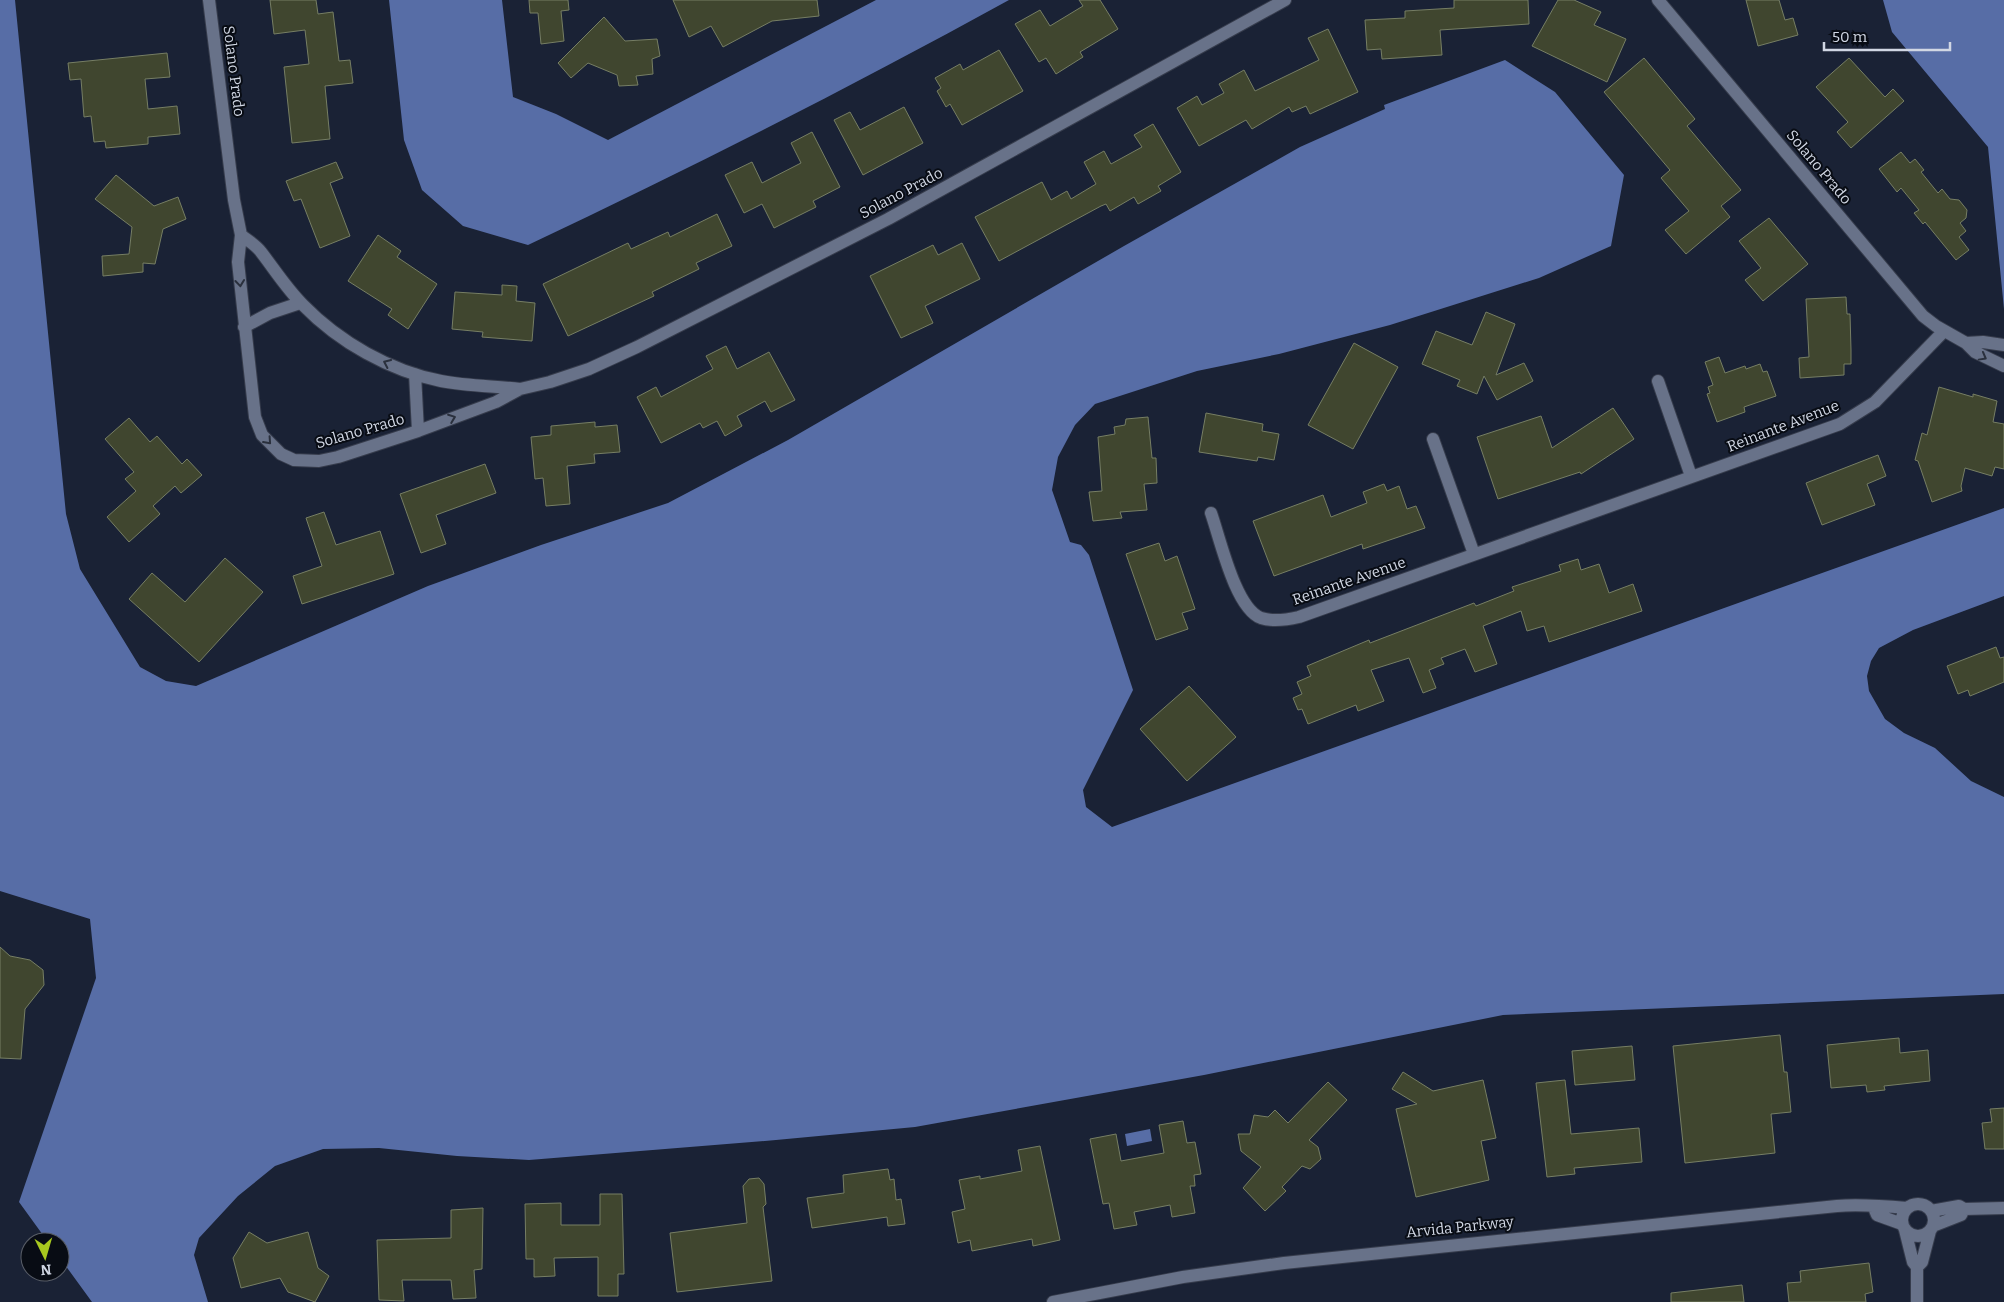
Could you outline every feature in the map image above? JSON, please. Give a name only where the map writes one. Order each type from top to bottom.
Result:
[{"type":"street","name":"Solano Prado","points":[[209,0],[240,235],[238,262],[252,401],[259,427],[268,442],[287,458],[304,461],[327,460],[418,431],[496,402],[520,389],[573,375],[637,347],[888,219],[1285,0]]},
{"type":"street","name":"Solano Prado","points":[[1658,0],[1908,299],[1930,322],[1966,342],[1975,352],[2004,366]]},
{"type":"street","name":"Solano Prado","points":[[240,235],[260,250],[277,277],[319,321],[364,352],[415,374],[455,383],[520,389]]},
{"type":"street","points":[[244,327],[270,313],[300,303]]},
{"type":"street","name":"Reinante Avenue","points":[[1211,512],[1238,594],[1252,614],[1269,620],[1299,617],[1691,476],[1822,432],[1875,402],[1944,331]]},
{"type":"street","name":"Solano Prado","points":[[1966,342],[2004,345]]},
{"type":"street","points":[[415,374],[418,431]]},
{"type":"street","points":[[1658,381],[1691,476]]},
{"type":"street","points":[[1432,439],[1474,554]]},
{"type":"street","name":"Arvida Parkway","points":[[1053,1302],[1183,1277],[1294,1262],[1837,1206],[1874,1208],[1880,1204],[1907,1208],[1921,1204],[1931,1211],[1959,1206],[1964,1209],[2004,1208]]},
{"type":"street","points":[[1874,1208],[1877,1215],[1904,1227],[1918,1236],[1931,1228],[1961,1216],[1964,1209]]},
{"type":"street","points":[[1907,1208],[1903,1213],[1904,1227],[1913,1262],[1917,1267],[1917,1302]]},
{"type":"street","points":[[1917,1267],[1922,1262],[1934,1219],[1931,1211]]},
{"type":"water","points":[[0,0],[15,0],[66,514],[80,569],[140,667],[166,681],[196,686],[428,586],[541,545],[668,503],[788,440],[1300,147],[1385,109],[1384,105],[1505,60],[1555,92],[1624,175],[1611,246],[1539,278],[1390,325],[1279,354],[1197,371],[1095,404],[1075,425],[1058,457],[1052,490],[1070,542],[1081,545],[1089,555],[1133,690],[1083,790],[1086,807],[1112,827],[2004,508],[2004,596],[1913,630],[1879,648],[1871,661],[1867,676],[1869,691],[1885,719],[1904,733],[1935,748],[1971,781],[2004,797],[2004,994],[1503,1015],[1204,1075],[915,1127],[776,1140],[529,1160],[457,1156],[379,1148],[323,1149],[275,1166],[238,1196],[199,1238],[194,1255],[208,1302],[92,1302],[70,1272],[70,1232],[41,1232],[19,1202],[96,978],[90,919],[0,891]]},
{"type":"water","points":[[389,0],[502,0],[513,97],[556,114],[608,140],[876,0],[1009,0],[770,126],[528,245],[463,226],[422,190],[404,140]]},
{"type":"water","points":[[1883,0],[2004,0],[2004,309],[1988,147],[1892,32]]},
{"type":"water","points":[[1150,1129],[1152,1141],[1127,1146],[1125,1134]]},
{"type":"building","points":[[270,0],[316,0],[318,14],[333,12],[339,61],[350,60],[353,83],[325,86],[330,139],[292,143],[284,67],[309,64],[305,30],[274,34]]},
{"type":"building","points":[[529,0],[568,0],[569,10],[561,11],[564,41],[541,44],[538,13],[530,13]]},
{"type":"building","points":[[673,0],[817,0],[819,16],[772,21],[723,47],[711,26],[689,37]]},
{"type":"building","points":[[1079,0],[1100,0],[1118,29],[1080,52],[1083,57],[1056,74],[1046,58],[1039,62],[1015,24],[1040,10],[1050,26],[1083,6]]},
{"type":"building","points":[[1454,0],[1528,0],[1529,24],[1440,30],[1442,55],[1382,59],[1381,49],[1367,50],[1365,20],[1405,18],[1405,11],[1454,8]]},
{"type":"building","points":[[1558,0],[1574,0],[1601,12],[1594,25],[1626,39],[1607,82],[1532,46]]},
{"type":"building","points":[[1746,0],[1779,0],[1785,20],[1793,18],[1798,35],[1758,46]]},
{"type":"building","points":[[604,17],[625,41],[657,39],[660,56],[652,59],[653,74],[636,76],[638,85],[619,86],[617,75],[588,63],[571,78],[558,63]]},
{"type":"building","points":[[1328,29],[1358,92],[1310,114],[1306,106],[1292,112],[1289,107],[1252,129],[1246,120],[1199,146],[1177,108],[1197,96],[1202,105],[1224,93],[1219,84],[1244,70],[1255,91],[1319,60],[1308,38]]},
{"type":"building","points":[[999,50],[1023,91],[962,125],[950,104],[946,107],[937,91],[941,88],[935,78],[960,64],[963,70]]},
{"type":"building","points":[[167,53],[170,77],[145,79],[148,109],[177,106],[180,134],[148,137],[148,144],[106,148],[105,141],[94,142],[91,116],[84,117],[81,79],[70,80],[68,63]]},
{"type":"building","points":[[1644,58],[1695,119],[1687,126],[1741,190],[1721,206],[1730,217],[1686,254],[1665,230],[1689,211],[1661,178],[1670,170],[1604,92]]},
{"type":"building","points":[[1849,58],[1885,97],[1893,89],[1904,101],[1851,148],[1837,132],[1848,122],[1816,87]]},
{"type":"building","points":[[904,107],[923,143],[863,175],[834,120],[850,112],[860,130]]},
{"type":"building","points":[[1153,124],[1181,172],[1158,186],[1161,191],[1138,204],[1134,197],[1110,211],[1106,204],[1101,206],[999,261],[975,217],[1042,182],[1051,200],[1067,191],[1071,199],[1096,184],[1084,162],[1104,151],[1111,164],[1142,147],[1134,135]]},
{"type":"building","points":[[812,132],[840,187],[813,201],[816,207],[774,228],[762,204],[744,213],[725,175],[752,162],[762,183],[801,163],[791,143]]},
{"type":"building","points":[[1901,152],[1910,163],[1915,159],[1924,170],[1921,172],[1938,193],[1942,189],[1950,199],[1959,200],[1967,210],[1966,218],[1960,223],[1966,231],[1959,237],[1969,250],[1956,260],[1925,222],[1923,224],[1914,213],[1919,210],[1901,188],[1897,192],[1879,169]]},
{"type":"building","points":[[336,162],[343,178],[330,183],[350,236],[320,248],[301,199],[294,201],[286,181]]},
{"type":"building","points":[[116,175],[154,206],[178,197],[186,219],[163,229],[155,264],[143,263],[143,272],[103,276],[102,256],[129,254],[132,227],[95,199]]},
{"type":"building","points":[[717,214],[732,246],[696,263],[699,269],[652,292],[654,296],[568,336],[543,284],[628,243],[631,249],[668,232],[670,237]]},
{"type":"building","points":[[1769,218],[1808,264],[1763,301],[1745,280],[1761,268],[1739,241]]},
{"type":"building","points":[[378,235],[401,251],[397,257],[437,284],[408,329],[388,315],[392,309],[348,281]]},
{"type":"building","points":[[962,243],[980,279],[925,306],[933,323],[901,338],[870,276],[933,245],[938,255]]},
{"type":"building","points":[[502,285],[517,286],[516,301],[535,303],[532,341],[482,337],[483,332],[452,329],[455,292],[502,295]]},
{"type":"building","points":[[1846,297],[1847,314],[1850,314],[1851,364],[1844,364],[1844,375],[1800,378],[1799,358],[1809,357],[1806,299]]},
{"type":"building","points":[[1486,312],[1515,324],[1496,375],[1524,363],[1533,381],[1497,400],[1484,376],[1477,394],[1457,386],[1460,380],[1422,364],[1436,331],[1472,345]]},
{"type":"building","points":[[1354,343],[1398,367],[1353,449],[1308,425]]},
{"type":"building","points":[[726,346],[737,369],[769,352],[795,400],[771,412],[765,401],[737,416],[742,426],[725,436],[717,421],[703,428],[700,423],[661,443],[637,397],[656,387],[661,397],[713,369],[706,356]]},
{"type":"building","points":[[1719,357],[1725,373],[1745,366],[1746,369],[1760,364],[1763,372],[1767,371],[1776,396],[1744,407],[1745,412],[1717,422],[1707,394],[1710,393],[1708,387],[1713,385],[1705,362]]},
{"type":"building","points":[[1939,387],[1973,397],[1973,394],[1997,401],[1993,422],[2004,424],[2004,469],[1995,467],[1992,476],[1965,468],[1961,486],[1962,491],[1932,502],[1918,461],[1915,460],[1922,433],[1927,435]]},
{"type":"building","points":[[1613,408],[1634,439],[1581,474],[1580,472],[1498,499],[1477,437],[1541,416],[1552,448]]},
{"type":"building","points":[[1206,413],[1263,424],[1262,431],[1279,434],[1274,460],[1258,457],[1257,461],[1199,452]]},
{"type":"building","points":[[1148,417],[1152,458],[1156,458],[1157,483],[1144,484],[1147,510],[1120,512],[1122,518],[1093,521],[1089,492],[1102,491],[1098,437],[1115,434],[1114,427],[1125,425],[1126,419]]},
{"type":"building","points":[[129,418],[150,442],[157,436],[182,464],[187,459],[202,475],[181,493],[175,486],[153,506],[160,514],[129,542],[107,517],[136,491],[125,479],[134,472],[105,439]]},
{"type":"building","points":[[595,422],[595,427],[617,425],[620,452],[594,454],[595,463],[567,466],[570,504],[546,506],[543,478],[535,479],[531,437],[551,435],[551,426]]},
{"type":"building","points":[[1878,455],[1886,476],[1867,484],[1875,505],[1822,525],[1806,483]]},
{"type":"building","points":[[485,464],[496,493],[436,515],[446,544],[421,553],[400,494]]},
{"type":"building","points":[[1384,484],[1387,491],[1399,486],[1407,509],[1416,506],[1425,528],[1363,549],[1362,544],[1274,576],[1253,521],[1323,495],[1331,517],[1367,503],[1363,492]]},
{"type":"building","points":[[324,512],[336,545],[380,531],[394,574],[302,604],[293,576],[322,566],[306,518]]},
{"type":"building","points":[[1159,543],[1165,561],[1177,556],[1195,609],[1182,613],[1188,629],[1156,640],[1126,554]]},
{"type":"building","points":[[225,558],[263,592],[199,662],[129,599],[152,573],[185,602]]},
{"type":"building","points":[[1578,559],[1581,570],[1599,564],[1609,593],[1633,584],[1642,611],[1549,642],[1544,626],[1527,631],[1521,611],[1483,626],[1497,664],[1475,672],[1465,649],[1441,658],[1444,664],[1429,670],[1436,688],[1423,693],[1409,658],[1371,670],[1384,701],[1358,711],[1356,705],[1308,724],[1302,709],[1298,710],[1293,698],[1302,694],[1297,682],[1311,676],[1307,666],[1369,640],[1370,643],[1474,603],[1476,606],[1514,591],[1512,587],[1561,571],[1559,565]]},
{"type":"building","points":[[1996,647],[2000,658],[2004,657],[2004,682],[1970,696],[1968,690],[1958,694],[1947,666]]},
{"type":"building","points":[[1189,686],[1236,737],[1187,781],[1140,729]]},
{"type":"building","points":[[0,947],[10,956],[30,960],[43,970],[44,985],[25,1009],[21,1059],[0,1058]]},
{"type":"building","points":[[1780,1035],[1784,1072],[1787,1072],[1791,1112],[1771,1114],[1775,1153],[1685,1163],[1673,1046]]},
{"type":"building","points":[[1899,1038],[1900,1053],[1928,1050],[1930,1081],[1884,1086],[1885,1090],[1867,1092],[1866,1085],[1831,1088],[1827,1045]]},
{"type":"building","points":[[1632,1046],[1635,1080],[1575,1085],[1572,1051]]},
{"type":"building","points":[[1403,1072],[1433,1091],[1483,1080],[1496,1138],[1481,1141],[1489,1180],[1416,1197],[1396,1109],[1417,1104],[1392,1089]]},
{"type":"building","points":[[1565,1080],[1571,1134],[1639,1128],[1642,1162],[1574,1168],[1575,1174],[1547,1177],[1536,1083]]},
{"type":"building","points":[[1328,1082],[1347,1100],[1309,1140],[1318,1147],[1321,1159],[1310,1169],[1302,1166],[1282,1187],[1286,1191],[1265,1211],[1243,1188],[1261,1167],[1241,1151],[1238,1134],[1250,1134],[1254,1115],[1268,1117],[1275,1110],[1288,1123]]},
{"type":"building","points":[[2004,1108],[2004,1149],[1985,1149],[1982,1123],[1992,1122],[1990,1109]]},
{"type":"building","points":[[1183,1121],[1187,1143],[1195,1142],[1201,1174],[1194,1175],[1195,1186],[1190,1186],[1195,1213],[1172,1217],[1170,1205],[1134,1212],[1137,1225],[1114,1229],[1109,1203],[1103,1204],[1090,1139],[1116,1134],[1121,1161],[1164,1153],[1159,1125]]},
{"type":"building","points":[[1040,1146],[1060,1240],[1033,1246],[1032,1239],[972,1251],[970,1240],[958,1243],[952,1212],[965,1209],[959,1180],[980,1176],[980,1179],[1022,1171],[1018,1150]]},
{"type":"building","points":[[888,1169],[890,1180],[894,1179],[896,1200],[901,1199],[905,1224],[888,1226],[887,1217],[812,1228],[807,1198],[844,1193],[843,1175]]},
{"type":"building","points":[[759,1178],[764,1184],[766,1204],[763,1207],[772,1281],[677,1292],[670,1233],[747,1223],[743,1186],[749,1179]]},
{"type":"building","points":[[600,1194],[622,1194],[624,1274],[618,1274],[618,1296],[598,1296],[598,1257],[554,1258],[555,1276],[534,1277],[534,1259],[526,1259],[525,1204],[561,1203],[561,1225],[600,1225]]},
{"type":"building","points":[[483,1208],[482,1269],[474,1270],[476,1298],[453,1299],[451,1280],[402,1280],[404,1301],[379,1300],[377,1240],[451,1238],[451,1210]]},
{"type":"building","points":[[249,1232],[267,1243],[308,1232],[318,1268],[329,1276],[315,1302],[288,1292],[280,1278],[241,1288],[233,1258]]},
{"type":"building","points":[[1869,1263],[1873,1292],[1865,1294],[1866,1302],[1789,1302],[1787,1283],[1801,1282],[1800,1271]]},
{"type":"building","points":[[1742,1285],[1744,1302],[1671,1302],[1671,1293]]}]
